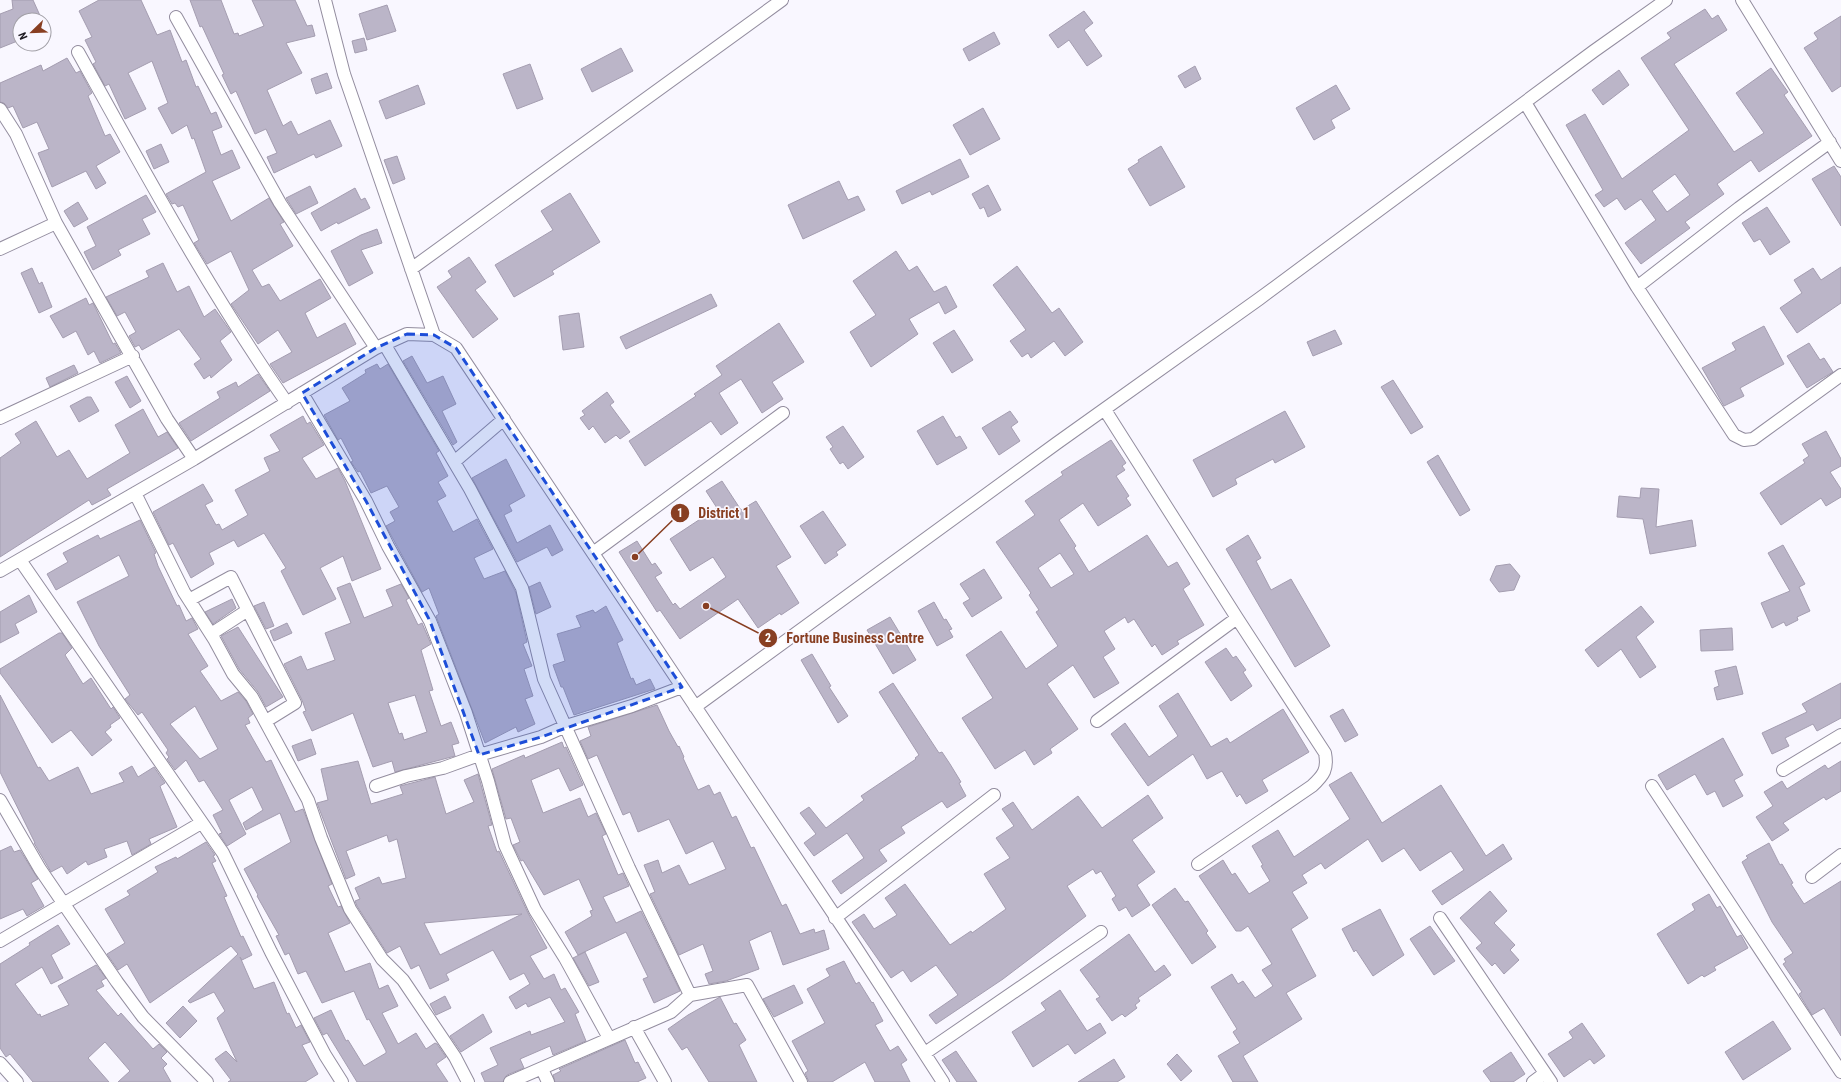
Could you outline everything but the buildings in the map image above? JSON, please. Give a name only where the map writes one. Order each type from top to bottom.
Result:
[{"type":"street","points":[[325,0],[344,74],[434,334]]},
{"type":"street","points":[[411,269],[782,0]]},
{"type":"street","points":[[695,707],[1666,0]]},
{"type":"street","points":[[1742,0],[1841,161]]},
{"type":"street","points":[[176,17],[280,203],[380,346],[454,462],[522,588],[544,679],[629,868],[690,995]]},
{"type":"street","points":[[78,52],[193,257],[254,355],[287,403]]},
{"type":"street","points":[[1526,104],[1637,287],[1734,435],[1744,440],[1753,438],[1841,375]]},
{"type":"street","points":[[0,108],[16,134],[56,223],[133,356],[167,419],[194,459]]},
{"type":"street","points":[[1637,287],[1739,208],[1830,142]]},
{"type":"street","points":[[0,249],[56,223]]},
{"type":"street","points":[[0,571],[194,459],[380,346],[407,334],[434,334],[456,348],[943,1082]]},
{"type":"street","points":[[0,418],[133,356]]},
{"type":"street","points":[[302,393],[366,501],[388,546],[430,621],[466,713],[505,846],[535,910],[568,964],[609,1038]]},
{"type":"street","points":[[1104,410],[1325,753],[1327,764],[1324,776],[1312,786],[1198,864]]},
{"type":"street","points":[[592,553],[783,414]]},
{"type":"street","points":[[454,462],[504,419]]},
{"type":"street","points":[[135,493],[189,600],[211,634],[233,674],[252,697],[308,800],[321,838],[350,909],[382,959],[403,980],[455,1057],[468,1082]]},
{"type":"street","points":[[20,560],[223,853],[271,952],[325,1055],[342,1082]]},
{"type":"street","points":[[189,600],[231,577],[295,703],[266,721]]},
{"type":"street","points":[[211,634],[248,610]]},
{"type":"street","points":[[1097,721],[1237,618]]},
{"type":"street","points":[[376,786],[406,776],[443,768],[479,755],[540,737],[566,726],[632,706],[682,687]]},
{"type":"street","points":[[1783,770],[1841,735]]},
{"type":"street","points":[[1652,786],[1841,1072]]},
{"type":"street","points":[[835,918],[994,795]]},
{"type":"street","points":[[0,800],[40,869],[117,982],[144,1017],[207,1082]]},
{"type":"street","points":[[0,941],[64,905],[201,823]]},
{"type":"street","points":[[1812,877],[1841,855]]},
{"type":"street","points":[[1440,918],[1515,1032],[1548,1078],[1533,1082]]},
{"type":"street","points":[[924,1053],[1100,932]]},
{"type":"street","points":[[510,1082],[671,1012],[690,995],[747,985],[801,1082]]},
{"type":"street","points":[[634,1027],[665,1082]]},
{"type":"street","points":[[0,1063],[17,1082]]},
{"type":"street","points":[[542,1069],[548,1082]]},
{"type":"highlighted area","points":[[407,334],[434,335],[456,348],[682,687],[541,737],[479,755],[430,621],[366,501],[302,393],[376,348]]},
{"type":"place","name":"District 1","points":[[635,557]]},
{"type":"place","name":"Fortune Business Centre","points":[[706,606]]}]
